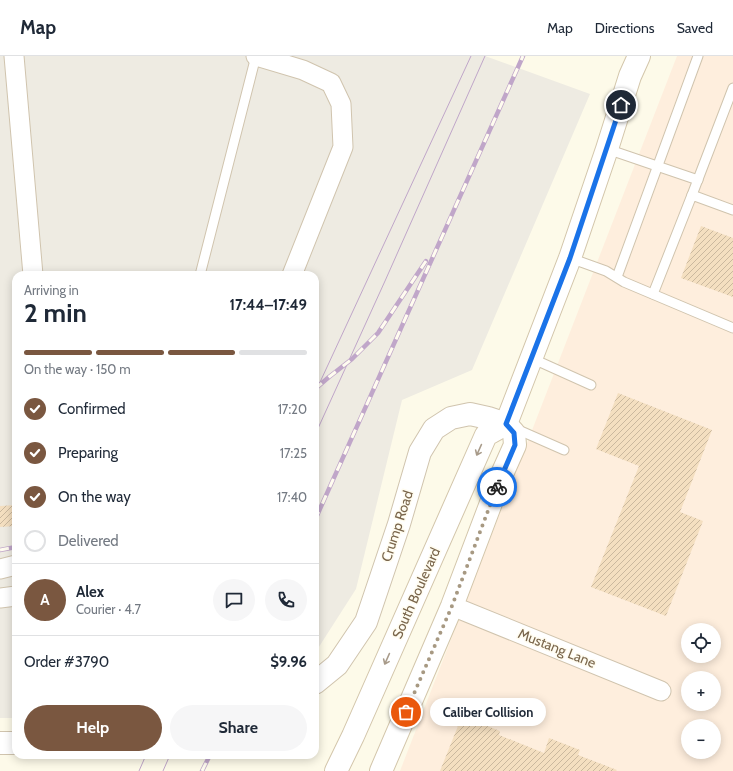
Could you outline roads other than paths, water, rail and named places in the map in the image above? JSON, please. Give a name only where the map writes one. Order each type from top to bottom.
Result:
[{"type":"main road","points":[[381,771],[452,606],[502,474],[515,445],[514,433],[506,424],[570,258],[608,149],[630,76],[638,56]]},
{"type":"main road","name":"Crump Road","points":[[319,680],[338,665],[366,622],[399,524],[420,452],[434,429],[451,418],[470,414],[506,424]]},
{"type":"main road","name":"South Boulevard","points":[[336,771],[353,736],[486,435],[506,424]]},
{"type":"main road","points":[[0,744],[12,743]]},
{"type":"street","points":[[14,56],[33,271]]},
{"type":"street","points":[[256,56],[303,70],[331,83],[341,104],[343,147],[294,271]]},
{"type":"street","points":[[0,569],[12,566]]},
{"type":"street","points":[[0,598],[12,596]]},
{"type":"street","name":"Mustang Lane","points":[[452,606],[661,691]]},
{"type":"lane","points":[[201,271],[256,56]]},
{"type":"lane","points":[[617,277],[698,56]]},
{"type":"lane","points":[[653,294],[733,88]]},
{"type":"lane","points":[[608,149],[698,180]]},
{"type":"lane","points":[[692,195],[733,210]]},
{"type":"lane","points":[[570,258],[606,271],[624,282],[733,328]]},
{"type":"lane","points":[[531,358],[591,385]]},
{"type":"lane","points":[[506,424],[564,450]]},
{"type":"tram line","points":[[319,384],[471,56]]},
{"type":"tram line","points":[[319,426],[485,56]]},
{"type":"tram line","points":[[139,771],[144,759]]},
{"type":"tram line","points":[[163,771],[168,759]]},
{"type":"railway","points":[[319,511],[523,56]]},
{"type":"railway","points":[[319,386],[352,359],[378,333],[426,261]]},
{"type":"railway","points":[[0,550],[12,548]]},
{"type":"railway","points":[[202,771],[208,759]]},
{"type":"place","name":"Caliber Collision","points":[[406,712]]}]
